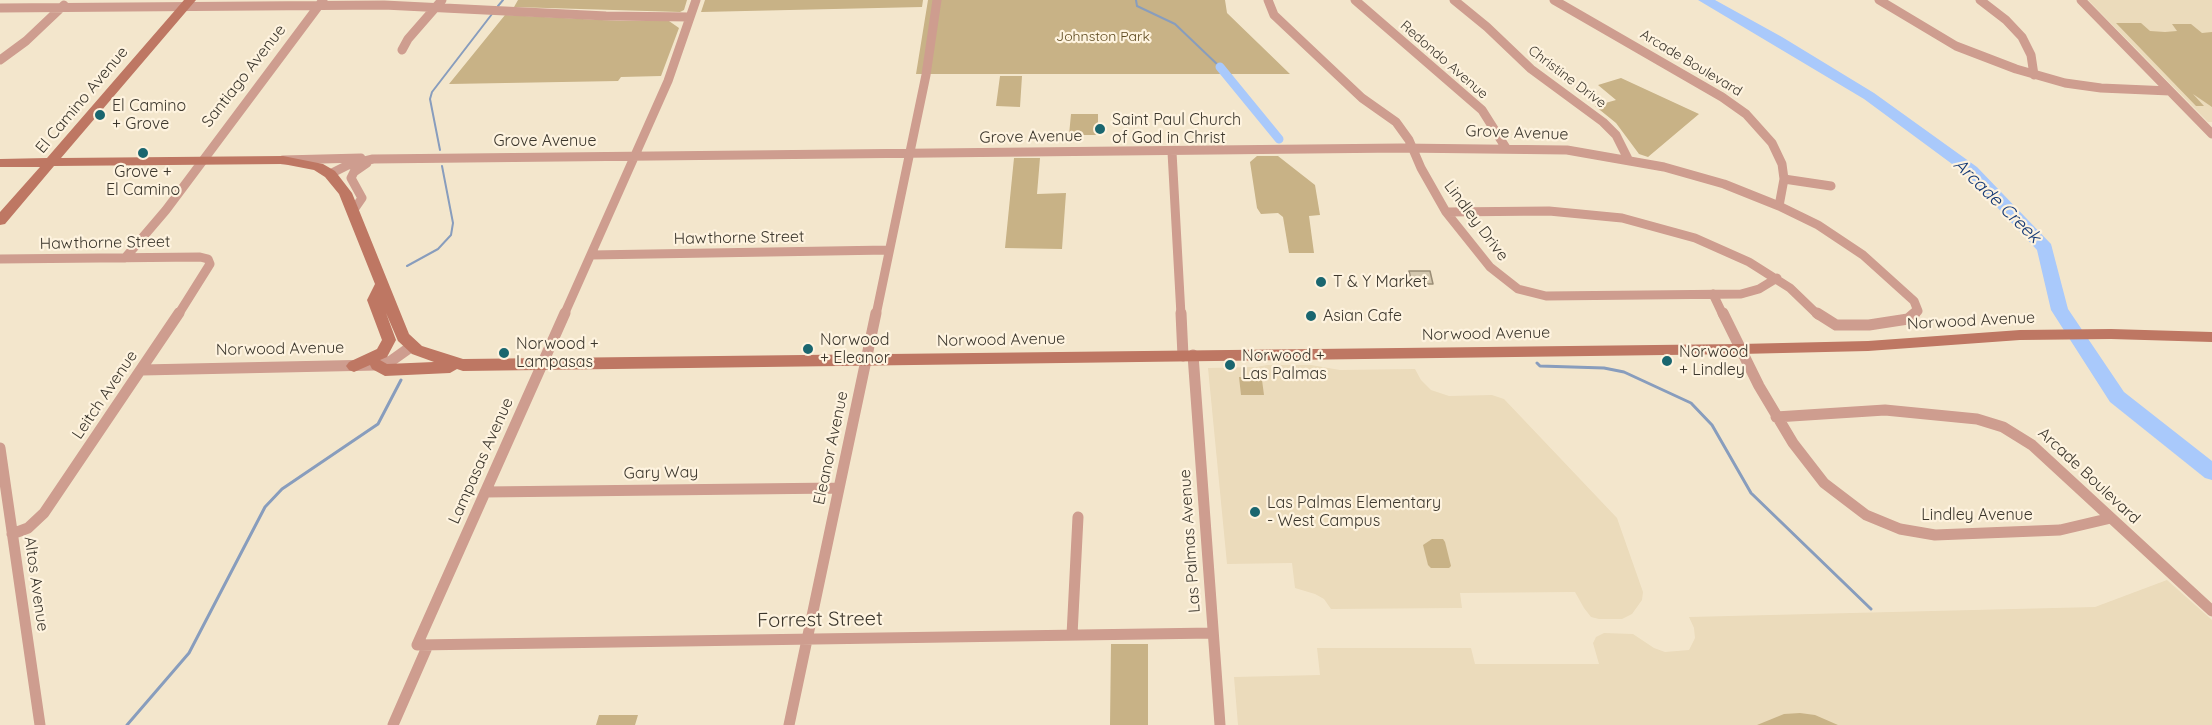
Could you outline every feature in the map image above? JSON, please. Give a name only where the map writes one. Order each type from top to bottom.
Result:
[{"type":"main road","name":"El Camino Avenue","points":[[0,221],[187,3]]},
{"type":"main road","name":"Grove Avenue","points":[[0,163],[274,160],[311,164],[330,174]]},
{"type":"main road","points":[[330,174],[345,193],[403,337],[412,346]]},
{"type":"main road","points":[[354,366],[382,353],[387,347],[389,340],[374,300],[381,285]]},
{"type":"main road","name":"Norwood Avenue","points":[[412,346],[438,360],[473,365],[1740,349],[1868,346],[2034,335],[2212,337]]},
{"type":"main road","points":[[377,365],[384,370],[473,365]]},
{"type":"street","points":[[0,60],[26,41],[68,0]]},
{"type":"street","name":"Lampasas Avenue","points":[[428,645],[417,645],[668,81],[696,0]]},
{"type":"street","name":"Eleanor Avenue","points":[[789,725],[837,488],[926,75],[937,0]]},
{"type":"street","name":"Lindley Drive","points":[[1268,0],[1274,15],[1362,98],[1396,122],[1446,212],[1490,267],[1512,285],[1531,294],[1546,296],[1713,294],[1754,291],[1777,278]]},
{"type":"street","name":"Redondo Avenue","points":[[1355,0],[1482,110],[1506,148]]},
{"type":"street","name":"Christine Drive","points":[[1454,0],[1487,27],[1531,69],[1603,122],[1616,135],[1628,159]]},
{"type":"street","name":"Arcade Boulevard","points":[[1554,0],[1735,105],[1756,123],[1772,143],[1782,164],[1784,179],[1779,206]]},
{"type":"street","points":[[1880,0],[1956,46],[2034,75],[2101,88],[2170,91]]},
{"type":"street","points":[[1980,0],[2006,20],[2022,37],[2031,55],[2034,75]]},
{"type":"street","points":[[2082,0],[2212,134]]},
{"type":"street","points":[[0,8],[322,2],[439,4],[613,16],[690,17]]},
{"type":"street","name":"Santiago Avenue","points":[[125,258],[161,216],[322,2]]},
{"type":"street","points":[[402,50],[408,39],[439,4]]},
{"type":"street","name":"Grove Avenue","points":[[274,160],[1506,148],[1567,150],[1628,159],[1697,176],[1779,206]]},
{"type":"street","name":"Las Palmas Avenue","points":[[1172,152],[1220,725]]},
{"type":"street","points":[[353,212],[362,198],[351,178],[354,172],[365,164],[382,159]]},
{"type":"street","name":"Grove Avenue","points":[[330,174],[360,161],[382,159]]},
{"type":"street","points":[[1784,179],[1831,186]]},
{"type":"street","points":[[1446,212],[1558,211],[1622,218],[1695,238],[1749,262],[1777,278],[1822,318],[1836,325],[1846,326],[1908,319],[1916,314],[1917,306],[1896,283],[1863,255],[1818,225],[1779,206]]},
{"type":"street","name":"Hawthorne Street","points":[[591,255],[888,250]]},
{"type":"street","name":"Hawthorne Street","points":[[0,259],[204,257],[210,261]]},
{"type":"street","name":"Leitch Avenue","points":[[12,534],[28,528],[44,513],[203,278],[210,261]]},
{"type":"street","name":"Lindley Avenue","points":[[1713,294],[1776,417],[1793,443],[1836,494],[1866,515],[1900,529],[1935,535],[2041,531],[2079,527],[2111,518]]},
{"type":"street","name":"Norwood Avenue","points":[[142,370],[377,365],[391,361],[412,346]]},
{"type":"street","name":"Arcade Boulevard","points":[[1776,417],[1885,410],[1994,423],[2012,430],[2032,445],[2212,611]]},
{"type":"street","name":"Altos Avenue","points":[[0,448],[40,725]]},
{"type":"street","name":"Gary Way","points":[[485,492],[837,488]]},
{"type":"street","points":[[1072,635],[1078,517]]},
{"type":"street","name":"Forrest Street","points":[[428,645],[1213,633]]},
{"type":"street","points":[[393,725],[428,645]]},
{"type":"shaded area","points":[[2088,0],[2212,0],[2212,122],[2208,122]]},
{"type":"shaded area","points":[[1311,365],[1340,370],[1415,369],[1421,380],[1431,390],[1449,396],[1492,395],[1504,399],[1617,518],[1643,592],[1642,600],[1632,614],[1622,619],[1591,617],[1575,592],[1460,593],[1462,608],[1331,609],[1324,599],[1295,588],[1292,563],[1227,564],[1208,368]]},
{"type":"shaded area","points":[[2167,580],[2212,620],[2212,725],[1238,725],[1234,677],[1320,675],[1317,648],[1471,648],[1475,664],[1599,664],[1593,643],[1596,637],[1604,633],[1633,634],[1654,648],[1665,652],[1689,650],[1695,638],[1689,617],[2095,607]]},
{"type":"green space","points":[[518,0],[687,0],[684,10],[680,12],[514,7]]},
{"type":"green space","points":[[705,0],[923,0],[922,7],[701,12]]},
{"type":"green space","name":"Johnston Park","points":[[928,0],[1225,0],[1227,13],[1290,74],[916,74]]},
{"type":"green space","points":[[505,15],[669,21],[679,28],[661,76],[621,77],[618,81],[449,84]]},
{"type":"green space","points":[[2116,23],[2141,23],[2150,31],[2165,32],[2177,31],[2172,24],[2191,24],[2202,33],[2212,32],[2212,107],[2193,94],[2204,106],[2196,106]]},
{"type":"green space","points":[[1000,76],[1022,76],[1020,107],[996,106]]},
{"type":"green space","points":[[1621,78],[1699,114],[1648,157],[1639,154],[1616,123],[1595,106],[1616,100],[1598,85]]},
{"type":"green space","points":[[1071,114],[1098,114],[1098,135],[1069,135]]},
{"type":"green space","points":[[1257,156],[1278,156],[1315,185],[1320,215],[1309,216],[1314,253],[1289,253],[1283,217],[1278,213],[1261,214],[1257,208],[1250,162]]},
{"type":"green space","points":[[1014,158],[1040,158],[1037,194],[1066,193],[1062,249],[1005,248]]},
{"type":"green space","points":[[1239,377],[1262,380],[1264,395],[1241,395]]},
{"type":"green space","points":[[1432,539],[1443,539],[1445,542],[1451,566],[1449,568],[1431,568],[1428,565],[1423,545]]},
{"type":"green space","points":[[1111,644],[1148,644],[1148,725],[1110,725]]},
{"type":"green space","points":[[1784,714],[1815,715],[1838,725],[1757,725]]},
{"type":"green space","points":[[599,715],[638,715],[635,725],[596,725]]},
{"type":"building","points":[[1409,271],[1430,271],[1433,284],[1412,284]]},
{"type":"waterway","points":[[498,6],[503,0]]},
{"type":"waterway","points":[[1136,0],[1137,6],[1175,24],[1220,67]]},
{"type":"waterway","name":"Arcade Creek","points":[[1705,0],[1777,40],[1869,96],[1972,171],[2045,248],[2060,310],[2117,397],[2212,472]]},
{"type":"waterway","points":[[440,150],[430,99],[432,92],[492,14]]},
{"type":"waterway","points":[[1220,67],[1279,139]]},
{"type":"waterway","points":[[407,266],[438,249],[451,235],[453,223],[442,166]]},
{"type":"waterway","points":[[1537,363],[1540,366],[1604,368],[1624,372],[1691,403],[1712,425],[1751,493],[1871,609]]},
{"type":"waterway","points":[[127,725],[189,653],[265,507],[282,489],[378,424],[401,380]]},
{"type":"place","name":"El Camino + Grove","points":[[100,115]]},
{"type":"place","name":"Saint Paul Church of God in Christ","points":[[1100,129]]},
{"type":"place","name":"Grove + El Camino","points":[[143,153]]},
{"type":"place","name":"T & Y Market","points":[[1321,282]]},
{"type":"place","name":"Asian Cafe","points":[[1311,316]]},
{"type":"place","name":"Norwood + Eleanor","points":[[808,349]]},
{"type":"place","name":"Norwood + Lampasas","points":[[504,353]]},
{"type":"place","name":"Norwood + Lindley","points":[[1667,361]]},
{"type":"place","name":"Norwood + Las Palmas","points":[[1230,365]]},
{"type":"place","name":"Las Palmas Elementary - West Campus","points":[[1255,512]]}]
